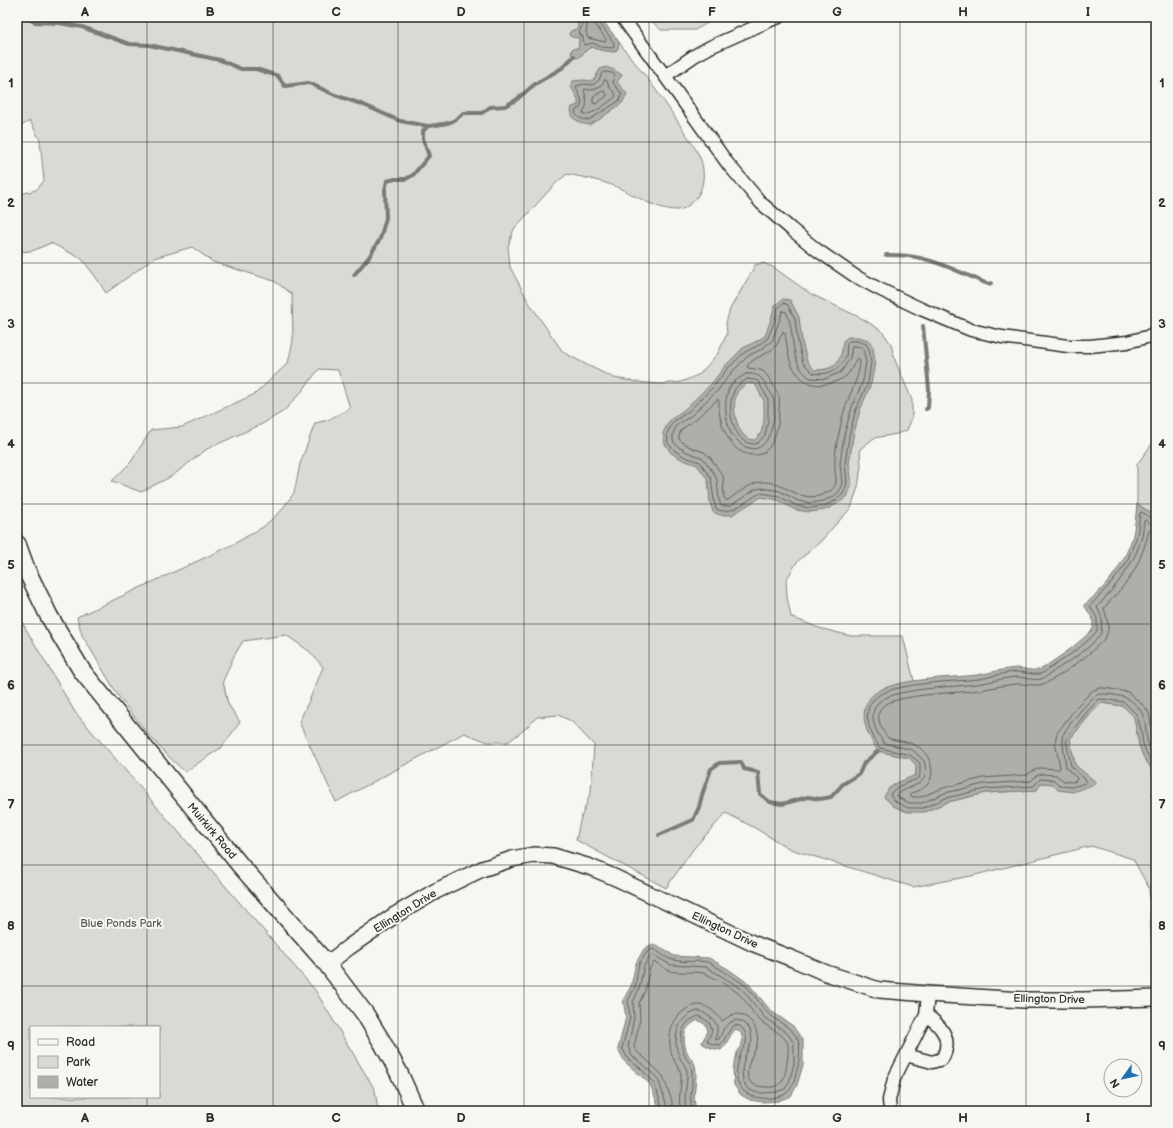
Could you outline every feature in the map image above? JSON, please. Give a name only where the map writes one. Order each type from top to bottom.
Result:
[{"type":"main road","name":"Muirkirk Road","points":[[17,544],[26,569],[49,616],[82,671],[240,865],[327,964],[365,1014],[399,1073],[416,1111]]},
{"type":"street","points":[[622,17],[728,164],[761,203],[790,229],[817,250],[855,276],[878,289],[971,330],[1002,337],[1068,346],[1090,346],[1127,342],[1147,337],[1156,332]]},
{"type":"street","points":[[665,76],[710,47],[779,17]]},
{"type":"street","name":"Ellington Drive","points":[[327,964],[349,947],[395,916],[436,891],[482,869],[512,859],[534,855],[553,856],[590,867],[752,943],[826,973],[879,990],[1023,1000],[1156,998]]},
{"type":"street","points":[[890,1111],[889,1100],[894,1079],[926,1015],[928,994]]},
{"type":"street","points":[[906,1055],[932,1062],[942,1059],[946,1052],[947,1044],[944,1032],[940,1026],[926,1015]]},
{"type":"green space","points":[[17,17],[577,17],[577,29],[571,31],[579,38],[578,48],[572,49],[578,58],[592,47],[600,50],[615,52],[618,48],[619,42],[660,96],[697,152],[703,169],[701,189],[691,204],[677,210],[652,204],[612,185],[567,174],[556,183],[514,229],[508,246],[510,267],[528,301],[563,352],[614,378],[637,382],[661,384],[681,382],[700,374],[718,353],[727,334],[726,323],[730,309],[755,265],[763,263],[773,267],[811,294],[863,319],[882,331],[891,344],[895,360],[912,400],[912,418],[907,430],[897,434],[874,438],[860,449],[861,466],[858,487],[851,508],[821,541],[797,562],[786,580],[787,597],[791,617],[819,628],[851,636],[903,636],[914,681],[882,689],[878,751],[909,758],[916,765],[916,775],[897,783],[924,812],[948,802],[986,793],[1037,790],[1041,783],[1096,784],[1075,765],[1070,739],[1101,703],[1123,706],[1134,717],[1139,745],[1143,756],[1151,768],[1154,782],[1152,793],[1153,801],[1156,802],[1156,977],[1153,977],[1149,888],[1133,859],[1091,846],[971,876],[913,887],[790,849],[726,813],[694,848],[666,888],[576,840],[580,821],[591,791],[594,745],[571,721],[558,715],[537,717],[524,730],[508,742],[488,742],[464,733],[336,802],[299,722],[323,667],[309,651],[286,635],[243,641],[234,656],[223,681],[228,704],[240,722],[222,747],[185,772],[147,733],[119,697],[82,635],[77,617],[232,545],[263,527],[280,512],[294,493],[300,464],[315,423],[328,420],[350,408],[338,370],[319,369],[284,411],[262,424],[207,449],[172,476],[141,492],[112,481],[131,462],[151,430],[182,427],[255,394],[288,363],[293,341],[292,294],[274,281],[213,262],[192,247],[154,258],[106,293],[82,259],[51,243],[32,251],[17,252],[17,198],[21,194],[36,190],[44,181],[40,140],[30,121],[17,128]]},
{"type":"green space","points":[[647,17],[718,17],[695,30],[661,30]]},
{"type":"green space","points":[[1156,439],[1156,516],[1137,504],[1137,464]]},
{"type":"green space","name":"Blue Ponds Park","points":[[17,614],[75,712],[315,990],[375,1090],[378,1111],[17,1111]]},
{"type":"water","points":[[577,17],[600,17],[619,42],[618,48],[615,52],[600,50],[592,47],[578,58],[571,54],[572,49],[578,48],[579,45],[579,38],[569,35],[571,31],[577,29]]},
{"type":"water","points":[[606,67],[622,75],[617,82],[627,94],[622,103],[600,119],[589,125],[581,123],[573,118],[571,111],[572,107],[578,105],[578,99],[571,87],[573,81],[592,81],[600,69]]},
{"type":"water","points":[[783,299],[790,300],[799,317],[802,342],[807,361],[814,370],[822,370],[833,366],[841,354],[843,341],[848,337],[858,337],[869,340],[873,347],[875,362],[871,384],[860,410],[853,437],[849,464],[852,484],[847,497],[825,510],[810,512],[795,510],[778,500],[761,497],[732,515],[720,515],[713,512],[710,502],[708,480],[697,465],[683,460],[671,453],[665,444],[663,433],[669,421],[686,408],[712,383],[725,366],[743,348],[765,336],[775,305]],"holes":[[[748,383],[755,384],[764,401],[764,421],[761,433],[755,440],[751,440],[742,433],[739,428],[735,415],[735,402],[739,390]]]},
{"type":"water","points":[[1137,504],[1156,516],[1156,802],[1153,802],[1152,793],[1154,782],[1151,768],[1143,756],[1139,745],[1134,717],[1123,706],[1101,703],[1070,739],[1075,765],[1097,783],[1073,792],[1058,790],[1053,784],[1041,783],[1037,790],[986,793],[948,802],[924,812],[907,812],[893,806],[884,797],[889,788],[916,775],[916,765],[909,758],[878,751],[865,725],[864,712],[870,698],[878,691],[889,686],[920,680],[977,675],[1016,668],[1039,670],[1067,651],[1093,629],[1093,619],[1084,605],[1100,591],[1120,565],[1130,545],[1133,535]]},
{"type":"water","points":[[652,944],[662,948],[674,956],[709,958],[728,969],[748,983],[771,1011],[793,1026],[803,1041],[803,1065],[797,1085],[791,1096],[778,1101],[763,1102],[750,1100],[741,1095],[734,1085],[733,1069],[737,1053],[743,1041],[741,1033],[736,1029],[721,1050],[711,1048],[702,1042],[708,1031],[706,1025],[698,1020],[687,1028],[684,1038],[687,1052],[695,1065],[696,1076],[694,1100],[697,1111],[657,1111],[658,1105],[650,1084],[625,1062],[618,1049],[626,1017],[623,1000],[631,986],[636,963],[644,949]]},
{"type":"waterway","points":[[25,17],[35,22],[59,23],[82,27],[129,44],[149,45],[220,60],[241,69],[256,69],[278,76],[285,86],[309,83],[400,121],[428,126]]},
{"type":"waterway","points":[[354,275],[369,257],[380,239],[386,218],[385,190],[387,181],[406,179],[413,175],[429,156],[423,139],[423,131],[428,126],[451,122],[463,113],[482,113],[490,107],[505,106],[516,100],[535,84],[562,68],[574,56]]},
{"type":"waterway","points":[[886,255],[905,256],[929,260],[988,284],[991,283]]},
{"type":"waterway","points":[[923,326],[929,389],[928,408],[926,409]]},
{"type":"waterway","points":[[659,835],[693,820],[699,807],[711,769],[719,763],[741,762],[744,769],[758,772],[760,794],[770,802],[782,804],[808,797],[820,799],[831,797],[843,784],[859,774],[864,763],[878,751]]}]
